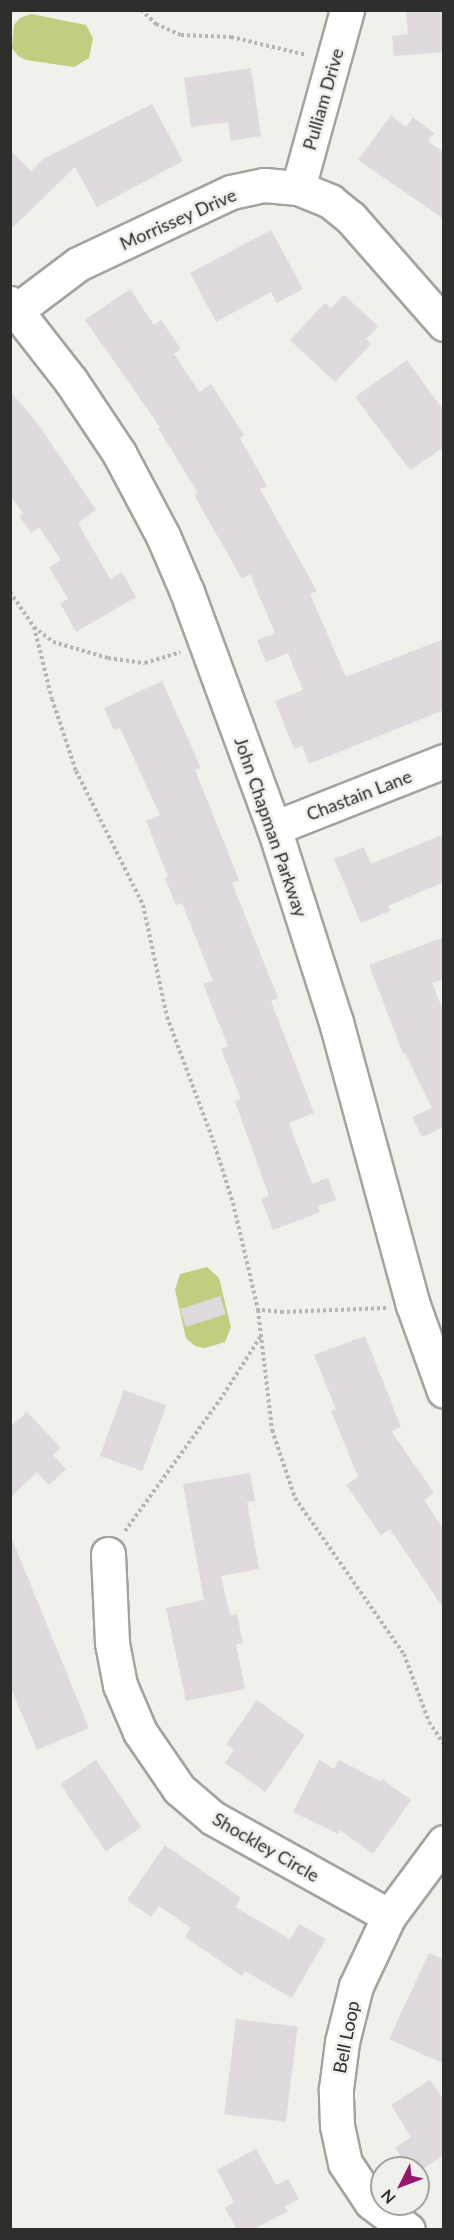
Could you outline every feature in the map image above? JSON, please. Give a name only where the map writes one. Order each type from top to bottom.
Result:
[{"type":"street","name":"Pulliam Drive","points":[[298,188],[347,10]]},
{"type":"street","name":"Morrissey Drive","points":[[14,306],[78,264],[231,192],[264,185],[298,188],[330,201],[351,218],[444,324]]},
{"type":"street","name":"John Chapman Parkway","points":[[14,306],[71,381],[119,453],[163,536],[206,644],[274,828],[336,1022],[412,1305],[444,1391]]},
{"type":"street","name":"Chastain Lane","points":[[274,828],[444,762]]},
{"type":"street","name":"Shockley Circle","points":[[108,1554],[112,1643],[120,1685],[140,1732],[179,1789],[213,1818],[389,1916]]},
{"type":"street","name":"Bell Loop","points":[[408,2229],[371,2202],[345,2163],[337,2126],[336,2089],[345,2030],[356,1986],[389,1916],[444,1842]]},
{"type":"path","points":[[141,10],[156,24],[181,34],[241,38],[333,62]]},
{"type":"path","points":[[10,592],[34,627],[53,642],[108,658],[145,663],[206,644]]},
{"type":"path","points":[[34,627],[52,699],[76,771],[143,905],[167,1017],[213,1140],[233,1203],[258,1310],[272,1430],[295,1498],[404,1654],[429,1722],[444,1744]]},
{"type":"path","points":[[258,1310],[283,1312],[412,1305]]},
{"type":"path","points":[[108,1554],[220,1400],[261,1335]]},
{"type":"green space","points":[[31,14],[86,25],[93,38],[89,58],[74,67],[26,60],[18,56],[12,48],[14,25],[20,18]]},
{"type":"green space","points":[[207,1267],[219,1278],[231,1327],[225,1342],[205,1348],[195,1346],[186,1338],[175,1290],[180,1274]]},
{"type":"building","points":[[406,10],[444,10],[444,52],[394,56],[392,36],[408,34]]},
{"type":"building","points":[[251,68],[261,136],[231,141],[228,122],[191,127],[184,78]]},
{"type":"building","points":[[152,104],[183,161],[97,207],[75,167],[10,230],[10,150],[31,171],[43,159]]},
{"type":"building","points":[[391,115],[406,127],[413,117],[434,133],[428,141],[444,153],[444,219],[358,160]]},
{"type":"building","points":[[271,230],[303,289],[277,303],[271,292],[216,322],[190,273]]},
{"type":"building","points":[[130,289],[154,325],[161,320],[181,349],[174,354],[199,392],[211,384],[244,435],[240,438],[267,486],[260,489],[317,591],[310,594],[346,677],[444,639],[444,710],[309,764],[302,746],[294,749],[275,701],[303,690],[288,653],[266,662],[257,640],[275,633],[250,574],[242,579],[194,495],[198,493],[158,428],[160,427],[85,320]]},
{"type":"building","points":[[344,295],[378,326],[366,339],[371,344],[335,382],[290,340],[325,303],[331,308]]},
{"type":"building","points":[[407,360],[444,411],[444,447],[410,470],[355,397]]},
{"type":"building","points":[[10,391],[38,424],[96,510],[78,523],[110,579],[122,572],[136,597],[76,632],[60,603],[68,599],[49,567],[61,560],[39,527],[31,533],[19,516],[23,513],[10,495]]},
{"type":"building","points":[[162,681],[201,768],[195,770],[239,880],[232,883],[278,998],[271,1001],[314,1113],[289,1123],[312,1184],[328,1178],[336,1200],[318,1206],[320,1212],[273,1230],[261,1199],[269,1196],[235,1101],[241,1099],[221,1049],[228,1046],[203,984],[213,981],[182,903],[176,905],[165,878],[168,877],[146,821],[160,815],[120,728],[114,730],[104,708]]},
{"type":"building","points":[[444,834],[444,882],[388,906],[390,911],[361,923],[334,859],[364,847],[371,864]]},
{"type":"building","points":[[444,937],[444,979],[432,983],[444,1013],[444,1132],[442,1128],[422,1137],[412,1117],[432,1108],[403,1053],[369,965]]},
{"type":"building","points":[[220,1296],[226,1314],[186,1327],[180,1309]]},
{"type":"building","points":[[365,1336],[401,1427],[391,1431],[434,1493],[424,1500],[444,1530],[444,1609],[390,1529],[381,1535],[346,1485],[358,1477],[331,1411],[336,1409],[314,1355]]},
{"type":"building","points":[[124,1390],[166,1405],[142,1471],[100,1456]]},
{"type":"building","points":[[27,1412],[61,1448],[53,1455],[66,1469],[49,1485],[37,1472],[10,1498],[10,1427]]},
{"type":"building","points":[[250,1473],[255,1501],[247,1502],[259,1569],[221,1576],[230,1615],[237,1614],[243,1643],[236,1644],[245,1689],[186,1701],[166,1608],[204,1600],[183,1484]]},
{"type":"building","points":[[12,1539],[89,1728],[37,1750],[10,1686]]},
{"type":"building","points":[[257,1700],[305,1735],[265,1792],[225,1763],[234,1750],[226,1744]]},
{"type":"building","points":[[96,1760],[141,1827],[106,1851],[60,1784]]},
{"type":"building","points":[[319,1760],[334,1769],[339,1760],[380,1781],[382,1779],[411,1800],[373,1854],[340,1830],[338,1834],[293,1812]]},
{"type":"building","points":[[165,1845],[241,1898],[235,1907],[290,1939],[299,1924],[326,1939],[292,1998],[245,1971],[242,1976],[185,1937],[191,1928],[159,1906],[151,1917],[127,1900]]},
{"type":"building","points":[[429,1953],[444,1960],[444,2064],[389,2039]]},
{"type":"building","points":[[236,2019],[298,2027],[286,2122],[224,2114]]},
{"type":"building","points":[[430,2080],[444,2100],[444,2155],[430,2164],[430,2156],[400,2156],[395,2148],[411,2137],[391,2105]]},
{"type":"building","points":[[256,2149],[276,2185],[288,2179],[299,2199],[284,2207],[288,2211],[254,2229],[237,2229],[225,2208],[234,2202],[217,2170]]}]
